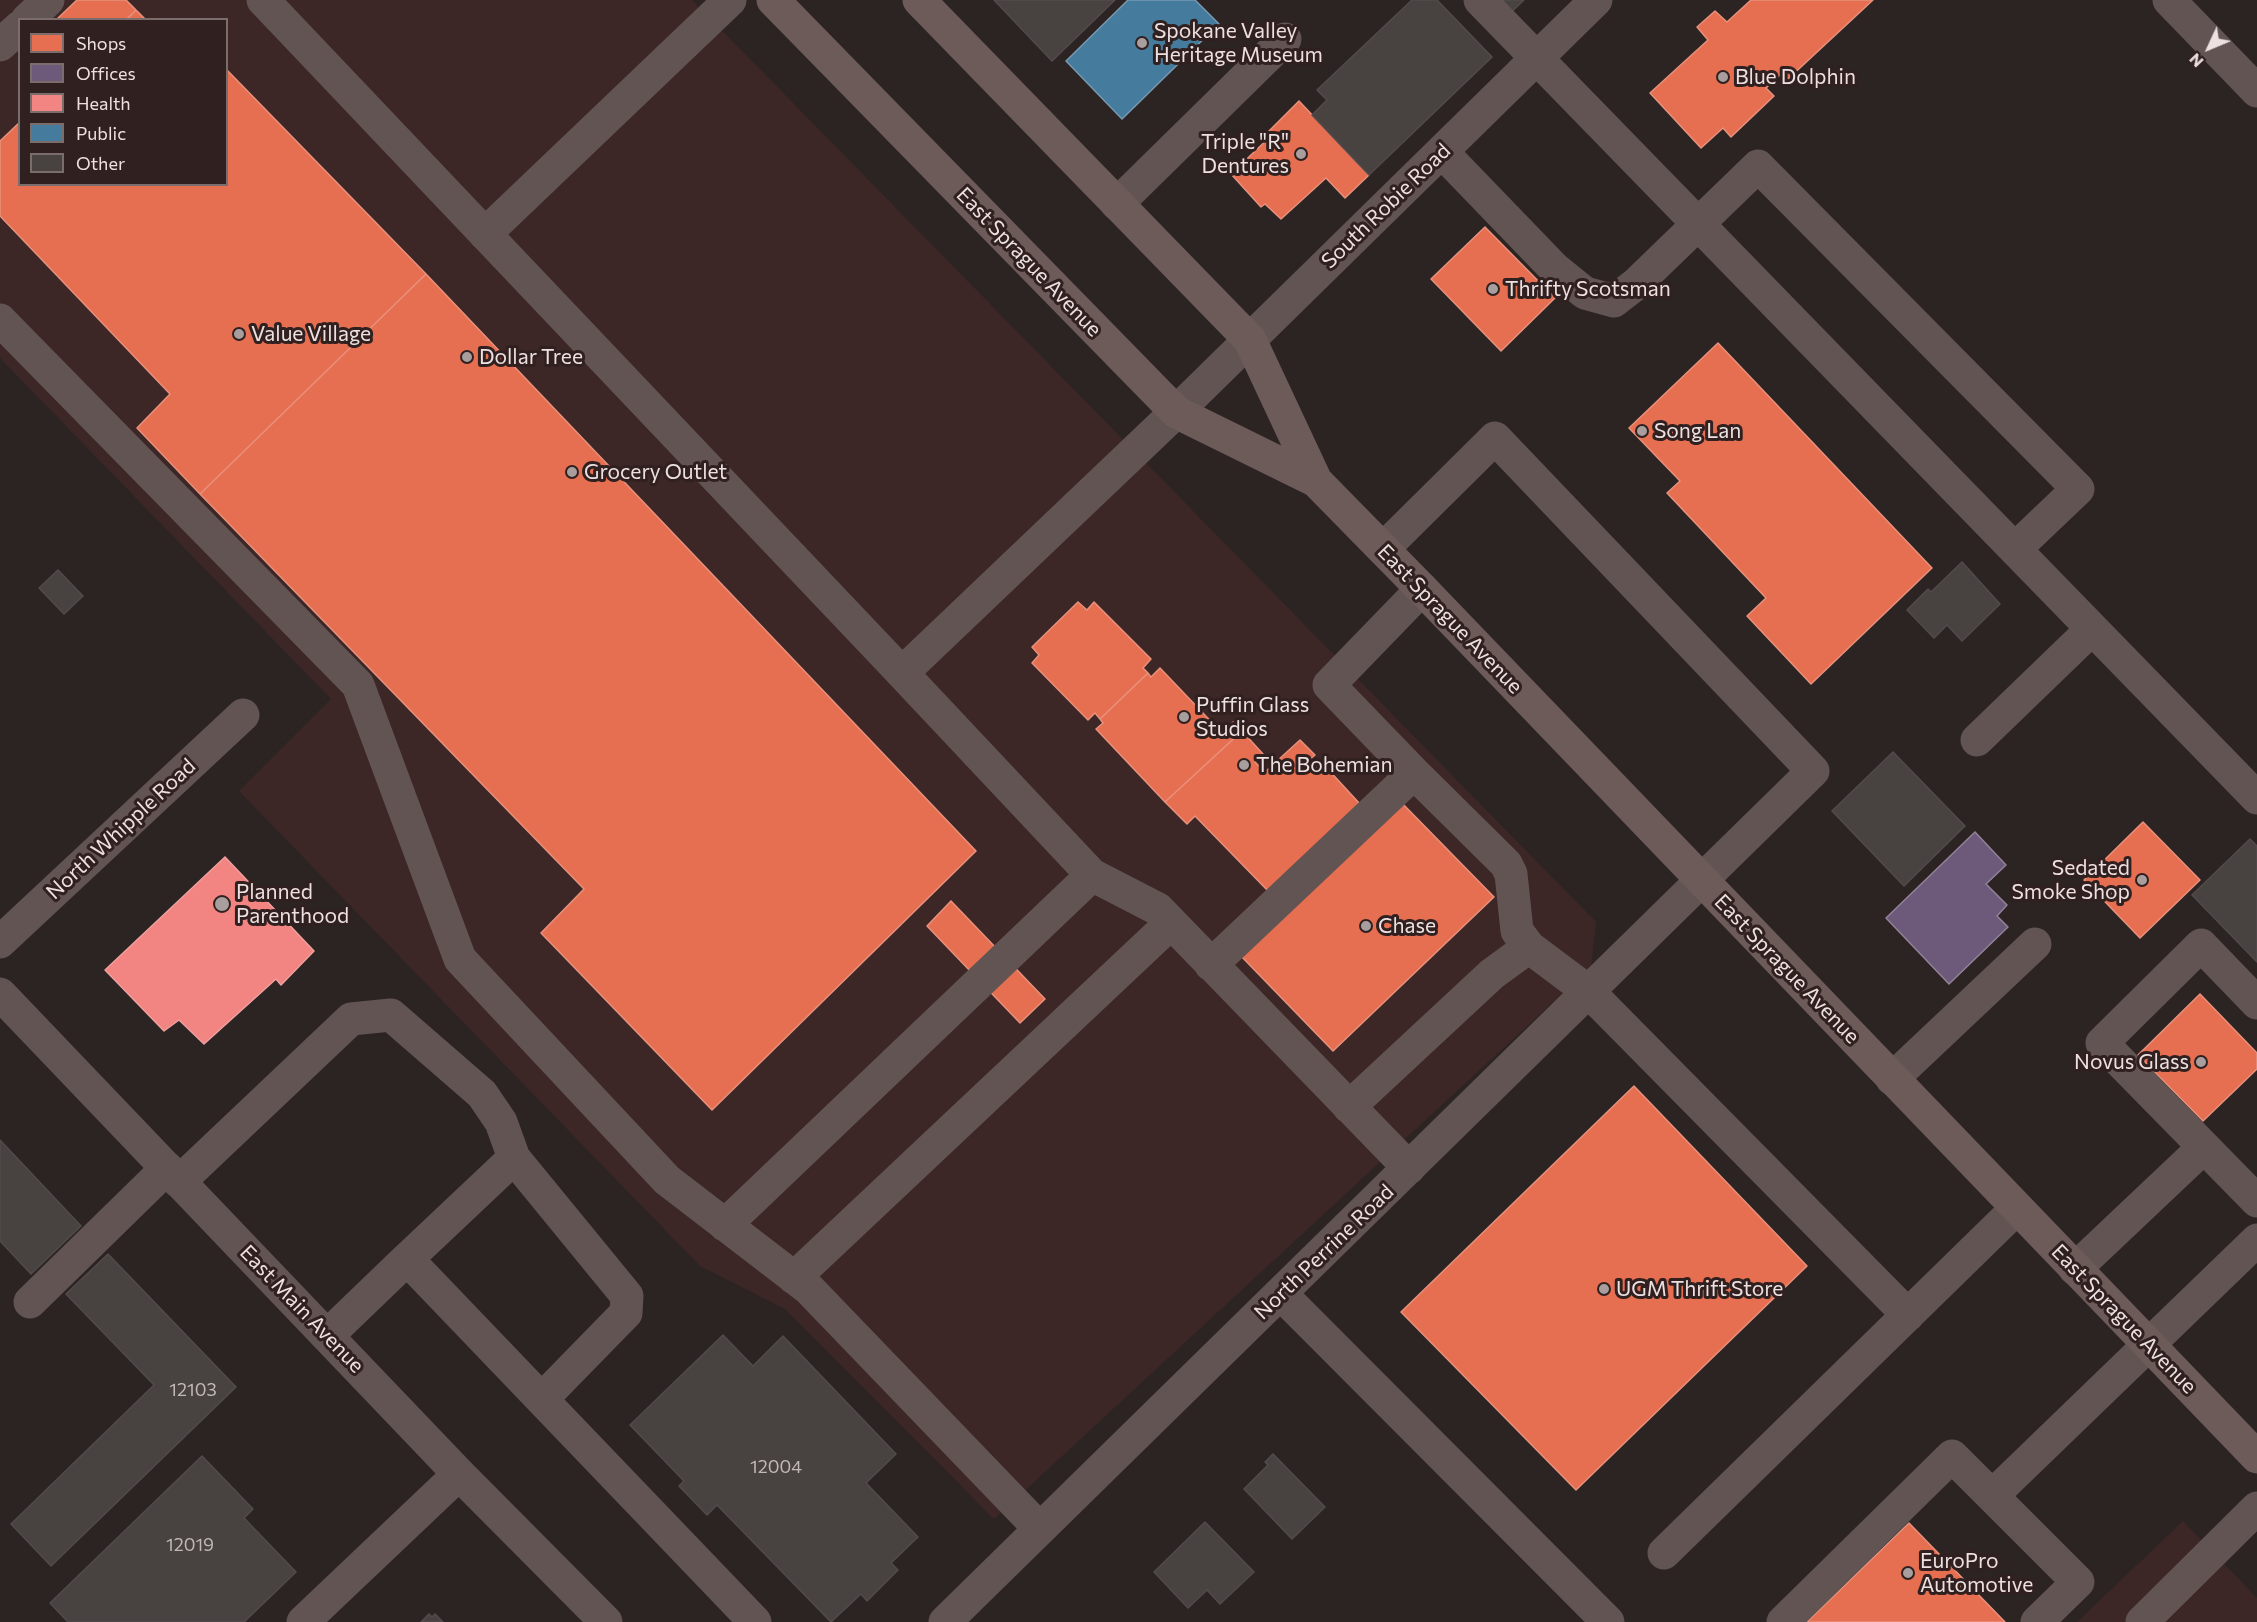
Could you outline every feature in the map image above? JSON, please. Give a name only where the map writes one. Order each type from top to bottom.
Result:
[{"type":"main road","name":"East Sprague Avenue","points":[[773,0],[1176,412],[1316,481],[2257,1457]]},
{"type":"main road","name":"East Sprague Avenue","points":[[919,0],[1250,340],[1316,481]]},
{"type":"street","points":[[29,18],[48,0]]},
{"type":"street","points":[[485,234],[730,0]]},
{"type":"street","points":[[1480,0],[2257,798]]},
{"type":"street","name":"South Robie Road","points":[[902,673],[1176,412],[1596,0]]},
{"type":"street","points":[[2169,0],[2257,91]]},
{"type":"street","points":[[279,5],[485,234],[1092,875],[1158,909],[1409,1168]]},
{"type":"street","points":[[0,45],[18,29]]},
{"type":"street","points":[[1117,204],[1285,39]]},
{"type":"street","points":[[1442,152],[1554,268],[1585,293],[1614,301],[1636,284],[1758,166],[2078,489],[2015,549]]},
{"type":"street","points":[[0,320],[358,686],[460,959],[667,1180],[809,1289],[1040,1529]]},
{"type":"street","name":"North Perrine Road","points":[[945,1622],[1813,771],[1495,438],[1383,549]]},
{"type":"street","points":[[1422,589],[1329,685],[1506,864],[1511,874],[1517,931],[1529,947],[1589,992],[1908,1315]]},
{"type":"street","points":[[1977,740],[2092,629]]},
{"type":"street","name":"North Whipple Road","points":[[0,942],[243,715]]},
{"type":"street","points":[[1211,965],[1414,773]]},
{"type":"street","points":[[725,1225],[1092,875]]},
{"type":"street","points":[[794,1278],[1171,923]]},
{"type":"street","points":[[1892,1079],[2035,944]]},
{"type":"street","points":[[2257,1003],[2201,945],[2102,1043],[2257,1201]]},
{"type":"street","points":[[1349,1107],[1492,974],[1529,947]]},
{"type":"street","name":"East Main Avenue","points":[[0,994],[459,1474],[606,1622]]},
{"type":"street","points":[[30,1302],[351,1019],[391,1016],[482,1094],[501,1122],[514,1158],[627,1296],[626,1313],[542,1399]]},
{"type":"street","points":[[2075,1269],[2204,1147]]},
{"type":"street","points":[[327,1336],[514,1158]]},
{"type":"street","points":[[1664,1553],[2018,1208]]},
{"type":"street","points":[[1992,1496],[2257,1240]]},
{"type":"street","points":[[407,1258],[755,1622]]},
{"type":"street","points":[[1281,1294],[1608,1622]]},
{"type":"street","points":[[1783,1622],[1952,1456],[2078,1582],[2037,1622]]},
{"type":"street","points":[[303,1622],[459,1474]]},
{"type":"street","points":[[2142,1622],[2257,1508]]},
{"type":"shaded area","points":[[0,0],[692,0],[1596,922],[1591,967],[994,1519],[785,1309],[700,1266],[239,791],[331,699],[0,358]]},
{"type":"shaded area","points":[[2183,1521],[2257,1598],[2257,1622],[2077,1622]]},
{"type":"building: Shops","points":[[77,0],[126,0],[136,10],[128,18],[58,18]]},
{"type":"building: Shops","name":"Blue Dolphin","points":[[1751,0],[1873,0],[1787,80],[1781,74],[1766,88],[1774,96],[1731,137],[1723,128],[1701,148],[1650,93],[1708,40],[1697,27],[1715,11],[1727,22]]},
{"type":"building: Shops","points":[[136,10],[144,18],[128,18]]},
{"type":"building: Shops","name":"Value Village","points":[[228,71],[426,274],[200,494],[137,428],[170,394],[0,216],[0,141],[18,124],[18,186],[228,186]]},
{"type":"building: Shops","name":"Triple \"R\" Dentures","points":[[1299,101],[1369,175],[1345,198],[1326,178],[1281,219],[1265,204],[1261,207],[1231,174],[1273,134],[1269,131]]},
{"type":"building: Shops","name":"Thrifty Scotsman","points":[[1485,227],[1555,298],[1501,351],[1431,279]]},
{"type":"building: Shops","points":[[426,274],[976,851],[712,1110],[541,933],[584,889],[200,494]]},
{"type":"building: Shops","points":[[1718,343],[1932,568],[1811,684],[1747,616],[1766,598],[1667,493],[1680,481],[1629,428]]},
{"type":"building: Shops","points":[[1078,602],[1087,610],[1094,602],[1151,659],[1143,668],[1148,673],[1100,719],[1095,713],[1088,720],[1032,663],[1039,655],[1032,647]]},
{"type":"building: Shops","points":[[1160,668],[1222,733],[1233,722],[1242,731],[1165,802],[1096,729],[1103,723],[1100,719],[1148,673],[1151,677]]},
{"type":"building: Shops","points":[[1242,731],[1263,754],[1255,762],[1265,772],[1300,740],[1315,755],[1309,760],[1320,772],[1325,766],[1360,804],[1270,893],[1195,816],[1187,824],[1165,802]]},
{"type":"building: Shops","name":"Chase","points":[[1398,799],[1494,897],[1333,1051],[1239,954]]},
{"type":"building: Shops","name":"Sedated Smoke Shop","points":[[2143,822],[2200,880],[2140,938],[2084,880]]},
{"type":"building: Shops","points":[[951,901],[1045,999],[1020,1023],[927,926]]},
{"type":"building: Shops","name":"Novus Glass","points":[[2200,994],[2257,1053],[2257,1069],[2203,1121],[2138,1055]]},
{"type":"building: Shops","name":"UGM Thrift Store","points":[[1634,1086],[1807,1266],[1576,1490],[1401,1312]]},
{"type":"building: Shops","name":"EuroPro Automotive","points":[[1909,1523],[2005,1622],[1807,1622]]},
{"type":"building: Offices","points":[[1975,832],[2006,865],[1986,884],[2007,905],[1997,916],[2008,927],[1949,984],[1886,918]]},
{"type":"building: Health","name":"Planned Parenthood","points":[[225,857],[314,951],[281,985],[276,979],[204,1044],[179,1020],[164,1031],[105,970]]},
{"type":"building: Public","name":"Spokane Valley Heritage Museum","points":[[1128,0],[1195,0],[1219,24],[1122,119],[1066,61]]},
{"type":"building: Other","points":[[994,0],[1115,0],[1052,61]]},
{"type":"building: Other","points":[[1412,0],[1437,0],[1492,57],[1369,175],[1312,115],[1327,100],[1317,90]]},
{"type":"building: Other","points":[[1486,0],[1524,0],[1504,19]]},
{"type":"building: Other","points":[[1962,562],[2000,604],[1962,641],[1947,625],[1934,638],[1907,610],[1928,589],[1931,592]]},
{"type":"building: Other","points":[[58,570],[83,596],[64,614],[39,588]]},
{"type":"building: Other","points":[[1893,752],[1965,826],[1904,886],[1832,811]]},
{"type":"building: Other","points":[[2250,839],[2257,846],[2257,962],[2192,895]]},
{"type":"building: Other","points":[[0,1140],[81,1226],[31,1274],[0,1241]]},
{"type":"building: Other","points":[[108,1254],[236,1387],[51,1566],[11,1524],[154,1385],[66,1294]]},
{"type":"building: Other","points":[[723,1335],[753,1366],[783,1336],[896,1454],[866,1483],[918,1537],[891,1563],[898,1570],[867,1601],[861,1594],[831,1622],[717,1505],[707,1515],[679,1486],[684,1481],[630,1425]]},
{"type":"building: Other","points":[[1273,1454],[1325,1507],[1292,1539],[1244,1489],[1268,1465],[1265,1462]]},
{"type":"building: Other","points":[[202,1456],[253,1509],[244,1518],[296,1572],[244,1622],[68,1622],[50,1603]]},
{"type":"building: Other","points":[[1205,1522],[1254,1572],[1220,1604],[1207,1590],[1188,1608],[1154,1572]]},
{"type":"building: Other","points":[[429,1614],[432,1617],[435,1614],[443,1622],[421,1622]]},
{"type":"place","name":"Spokane Valley Heritage Museum","points":[[1142,43]]},
{"type":"place","name":"Blue Dolphin","points":[[1723,77]]},
{"type":"place","name":"Triple \"R\" Dentures","points":[[1301,154]]},
{"type":"place","name":"Thrifty Scotsman","points":[[1493,289]]},
{"type":"place","name":"Value Village","points":[[239,334]]},
{"type":"place","name":"Dollar Tree","points":[[467,357]]},
{"type":"place","name":"Song Lan","points":[[1642,431]]},
{"type":"place","name":"Grocery Outlet","points":[[572,472]]},
{"type":"place","name":"Puffin Glass Studios","points":[[1184,717]]},
{"type":"place","name":"The Bohemian","points":[[1244,765]]},
{"type":"place","name":"Sedated Smoke Shop","points":[[2142,880]]},
{"type":"place","name":"Planned Parenthood","points":[[222,904]]},
{"type":"place","name":"Chase","points":[[1366,926]]},
{"type":"place","name":"Novus Glass","points":[[2201,1062]]},
{"type":"place","name":"UGM Thrift Store","points":[[1604,1289]]},
{"type":"place","name":"EuroPro Automotive","points":[[1908,1573]]}]
